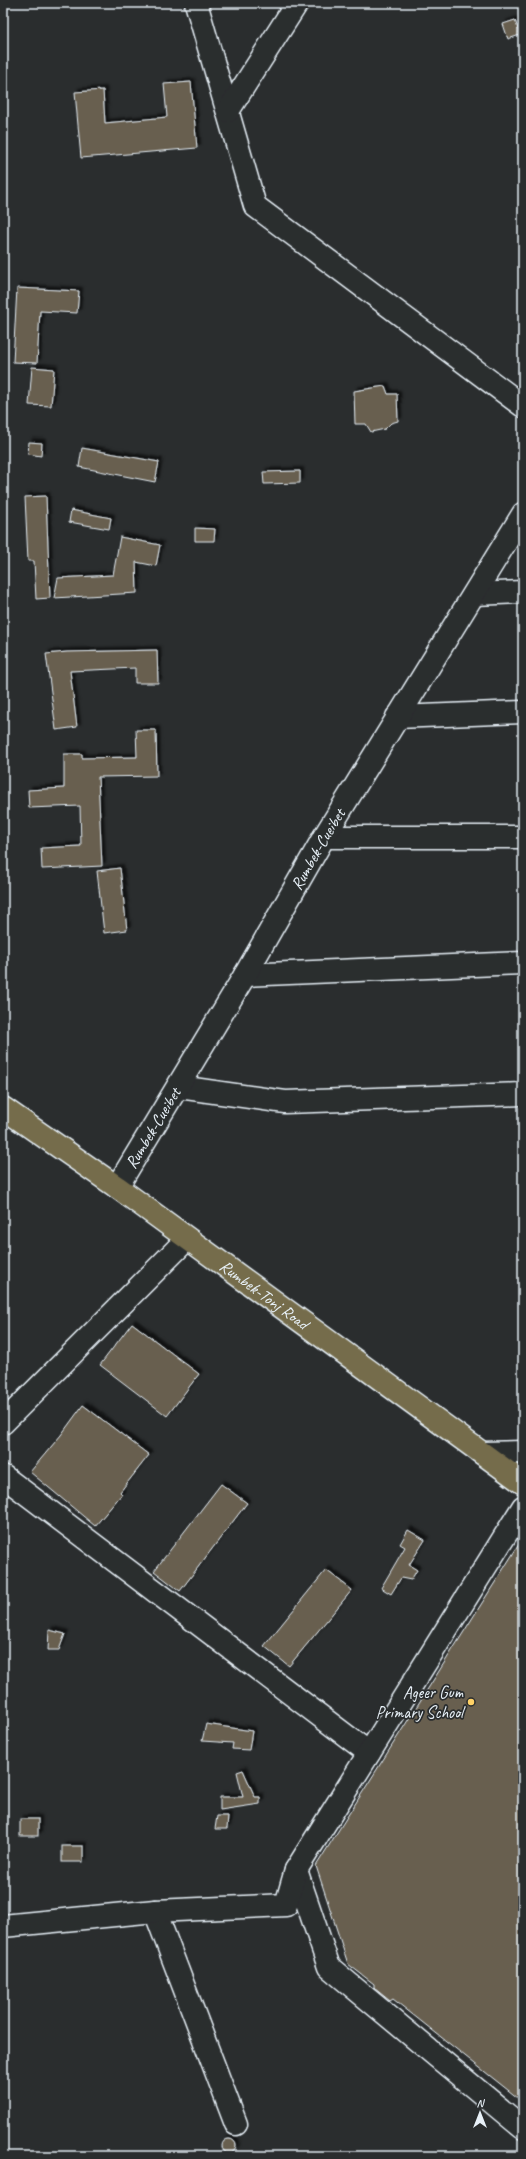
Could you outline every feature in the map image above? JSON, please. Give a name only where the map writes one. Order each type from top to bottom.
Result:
[{"type":"main road","name":"Rumbek-Tonj Road","points":[[3,1108],[117,1187],[523,1483]]},
{"type":"street","points":[[196,3],[256,206],[523,406]]},
{"type":"street","points":[[228,111],[297,3]]},
{"type":"street","name":"Rumbek-Cueibet","points":[[117,1187],[179,1087],[324,837],[523,514]]},
{"type":"street","points":[[475,594],[523,592]]},
{"type":"street","points":[[397,717],[523,712]]},
{"type":"street","points":[[324,837],[523,837]]},
{"type":"street","points":[[245,975],[523,963]]},
{"type":"street","points":[[179,1087],[285,1102],[523,1094]]},
{"type":"street","points":[[3,1423],[187,1239]]},
{"type":"street","points":[[482,1453],[523,1452]]},
{"type":"street","points":[[3,1476],[369,1753]]},
{"type":"street","points":[[3,1926],[155,1911],[286,1905],[296,1870],[523,1507]]},
{"type":"street","points":[[296,1870],[329,1967],[523,2128]]},
{"type":"street","points":[[155,1911],[236,2124]]},
{"type":"building","points":[[515,20],[520,35],[508,39],[503,24]]},
{"type":"building","points":[[191,82],[197,148],[81,158],[75,92],[103,90],[105,123],[167,117],[164,84]]},
{"type":"building","points":[[17,288],[79,291],[77,313],[40,311],[37,363],[13,362]]},
{"type":"building","points":[[32,367],[54,369],[51,406],[29,405]]},
{"type":"building","points":[[385,386],[388,394],[397,394],[398,421],[391,423],[385,429],[371,432],[366,424],[355,424],[354,391]]},
{"type":"building","points":[[29,442],[42,443],[41,456],[28,454]]},
{"type":"building","points":[[82,448],[159,462],[155,482],[79,467]]},
{"type":"building","points":[[300,471],[300,483],[264,484],[263,472]]},
{"type":"building","points":[[46,496],[50,598],[36,599],[34,561],[28,561],[25,497]]},
{"type":"building","points":[[71,510],[111,518],[109,529],[69,522]]},
{"type":"building","points":[[195,528],[215,529],[214,541],[195,541]]},
{"type":"building","points":[[120,537],[160,545],[156,566],[136,562],[137,593],[54,598],[58,578],[113,575]]},
{"type":"building","points":[[157,650],[158,683],[135,683],[135,668],[70,671],[77,727],[56,730],[46,654],[67,652]]},
{"type":"building","points":[[136,730],[156,730],[157,776],[98,777],[102,866],[42,869],[41,848],[81,846],[80,806],[29,808],[28,790],[64,788],[64,754],[82,754],[82,758],[137,757]]},
{"type":"building","points":[[120,868],[127,930],[104,933],[97,871]]},
{"type":"building","points":[[132,1323],[199,1374],[167,1416],[100,1365]]},
{"type":"building","points":[[83,1405],[149,1455],[120,1492],[122,1494],[95,1526],[30,1472],[61,1435]]},
{"type":"building","points":[[221,1484],[247,1503],[180,1591],[154,1571]]},
{"type":"building","points":[[408,1530],[425,1540],[409,1565],[417,1570],[411,1580],[401,1578],[391,1594],[381,1588],[405,1547],[400,1544]]},
{"type":"building","name":"Ageer Gum Primary School","points":[[523,1538],[523,2102],[393,1999],[390,2001],[374,1988],[374,1984],[348,1964],[316,1866]]},
{"type":"building","points":[[326,1570],[352,1590],[289,1666],[264,1646]]},
{"type":"building","points":[[49,1630],[65,1634],[59,1650],[48,1650]]},
{"type":"building","points":[[206,1724],[252,1731],[249,1750],[232,1749],[233,1743],[202,1741]]},
{"type":"building","points":[[243,1770],[255,1797],[260,1797],[260,1804],[220,1810],[220,1797],[243,1797],[237,1772]]},
{"type":"building","points":[[217,1816],[228,1816],[227,1829],[215,1829]]},
{"type":"building","points":[[20,1819],[38,1819],[38,1836],[20,1836]]},
{"type":"building","points":[[62,1846],[83,1846],[83,1862],[62,1862]]},
{"type":"building","points":[[229,2139],[234,2141],[236,2146],[234,2151],[229,2153],[224,2151],[222,2146],[224,2141]]},
{"type":"place","name":"Ageer Gum Primary School","points":[[471,1702]]}]
